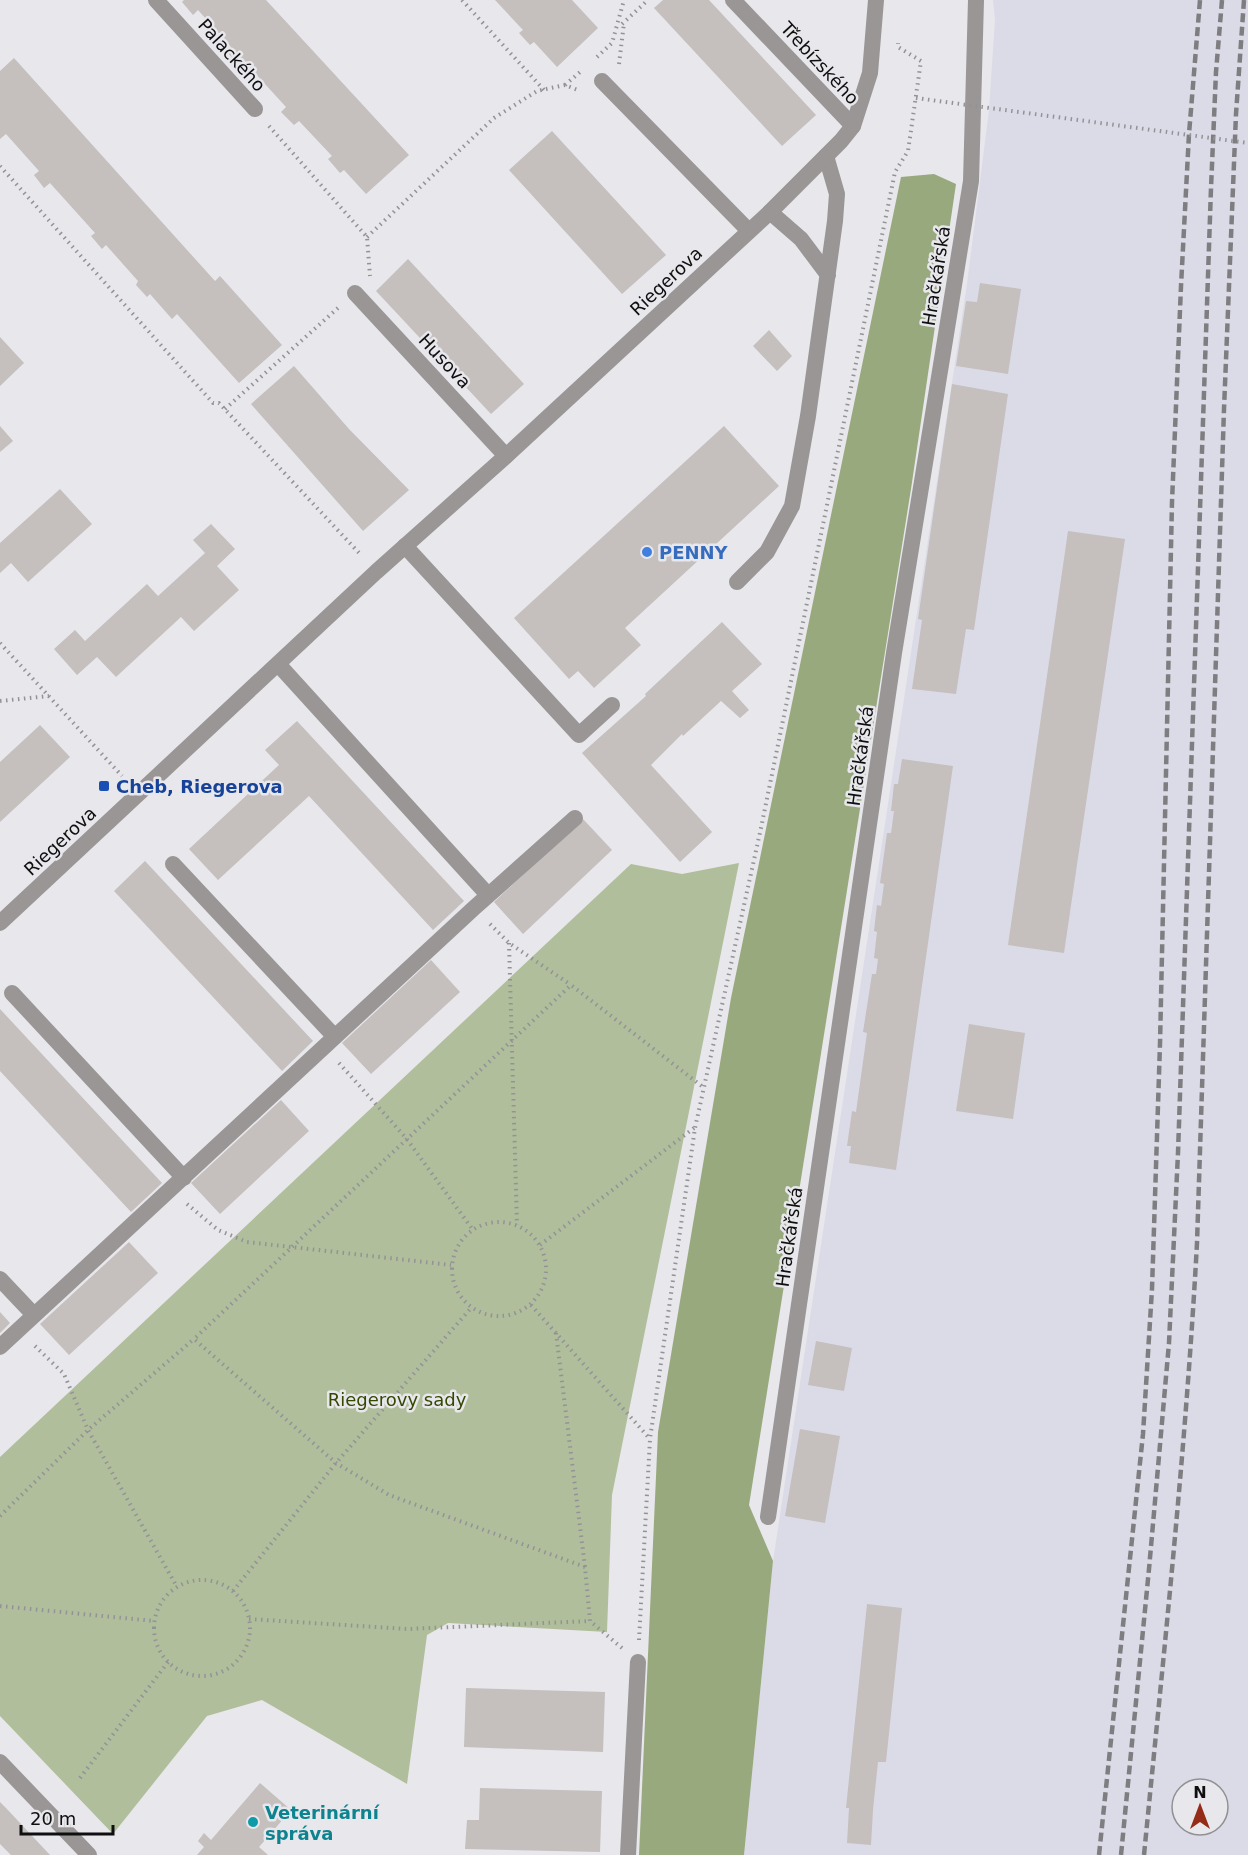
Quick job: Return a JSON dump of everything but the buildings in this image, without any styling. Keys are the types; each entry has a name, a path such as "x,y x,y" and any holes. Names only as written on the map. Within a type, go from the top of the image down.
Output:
{"street":[{"name":"Palackého","path":"156,0 255,110"},
{"name":"Třebízského","path":"733,0 853,126"},
{"name":"Riegerova","path":"0,923 376,572 506,456 770,212 842,141 853,126 870,73 876,0"},
{"name":"Hračkářská","path":"768,1517 894,653 971,181 976,0"},
{"path":"602,81 749,231"},
{"path":"736,582 767,552 792,506 808,417 835,221 837,194 826,156"},
{"path":"770,212 801,239 828,275"},
{"name":"Husova","path":"355,293 506,456"},
{"path":"405,546 579,735 612,705"},
{"path":"278,664 488,895"},
{"path":"0,1347 488,895 575,818"},
{"path":"173,864 330,1042"},
{"path":"12,993 184,1178"},
{"path":"0,1279 34,1315"},
{"path":"628,1855 638,1662"},
{"path":"0,1762 89,1855"}],"path":[{"path":"462,0 544,90"},
{"path":"589,64 612,43 624,0"},
{"path":"616,30 648,0"},
{"path":"565,85 588,94 619,65 624,23"},
{"path":"638,1662 650,1439 695,1128 761,828 895,172 908,151 921,61 898,47 898,35"},
{"path":"368,237 494,118 537,91 565,85 581,71"},
{"path":"916,98 1248,143"},
{"path":"225,409 370,279 368,237 255,110"},
{"path":"0,166 213,403 219,403 225,409 376,572"},
{"path":"0,643 139,795"},
{"path":"0,701 49,696"},
{"path":"474,908 509,943 571,985 703,1087"},
{"path":"509,943 517,1226"},
{"path":"0,1516 88,1430 194,1339 571,985"},
{"path":"330,1042 406,1138 473,1230"},
{"path":"540,1245 695,1128"},
{"path":"171,1190 218,1230 247,1242 451,1265"},
{"path":"503,1222 517,1226 530,1234 540,1245 546,1260 546,1276 541,1292 531,1305 518,1313 502,1317 486,1315 471,1308 456,1289 451,1265 455,1251 462,1239 487,1223 503,1222"},
{"path":"531,1305 650,1439"},
{"path":"233,1591 336,1464 471,1308"},
{"path":"19,1329 64,1374 88,1430 177,1587"},
{"path":"556,1333 590,1621"},
{"path":"194,1339 336,1464 389,1496 585,1567"},
{"path":"206,1580 220,1583 233,1591 244,1604 249,1619 250,1635 245,1649 236,1661 224,1670 210,1675 195,1675 181,1671 168,1662 159,1650 154,1636 154,1621 158,1608 166,1596 177,1587 190,1581 206,1580"},
{"path":"0,1606 154,1621"},
{"path":"249,1619 408,1629 590,1621 638,1662"},
{"path":"80,1778 168,1662"}],"shaded area":[{"path":"993,0 1248,0 1248,1855 744,1855 773,1561 967,284 989,110 995,20"}],"green space":[{"path":"934,174 956,184 911,489 749,1505 773,1561 744,1855 639,1855 658,1432 731,998 901,177"},
{"name":"Riegerovy sady","path":"739,863 612,1495 607,1632 448,1623 427,1635 407,1784 262,1700 207,1716 113,1834 0,1716 0,1457 631,864 682,874"}],"railway":[{"path":"1099,1855 1143,1434 1152,1289 1172,502 1189,134 1200,0"},
{"path":"1121,1855 1169,1343 1178,1153 1211,188 1222,0"},
{"path":"1144,1855 1181,1472 1197,1243 1224,409 1236,114 1244,0"}],"place":[{"name":"PENNY","path":"647,552"},
{"name":"Cheb, Riegerova","path":"104,786"},
{"name":"Veterinární správa","path":"253,1822"}]}
